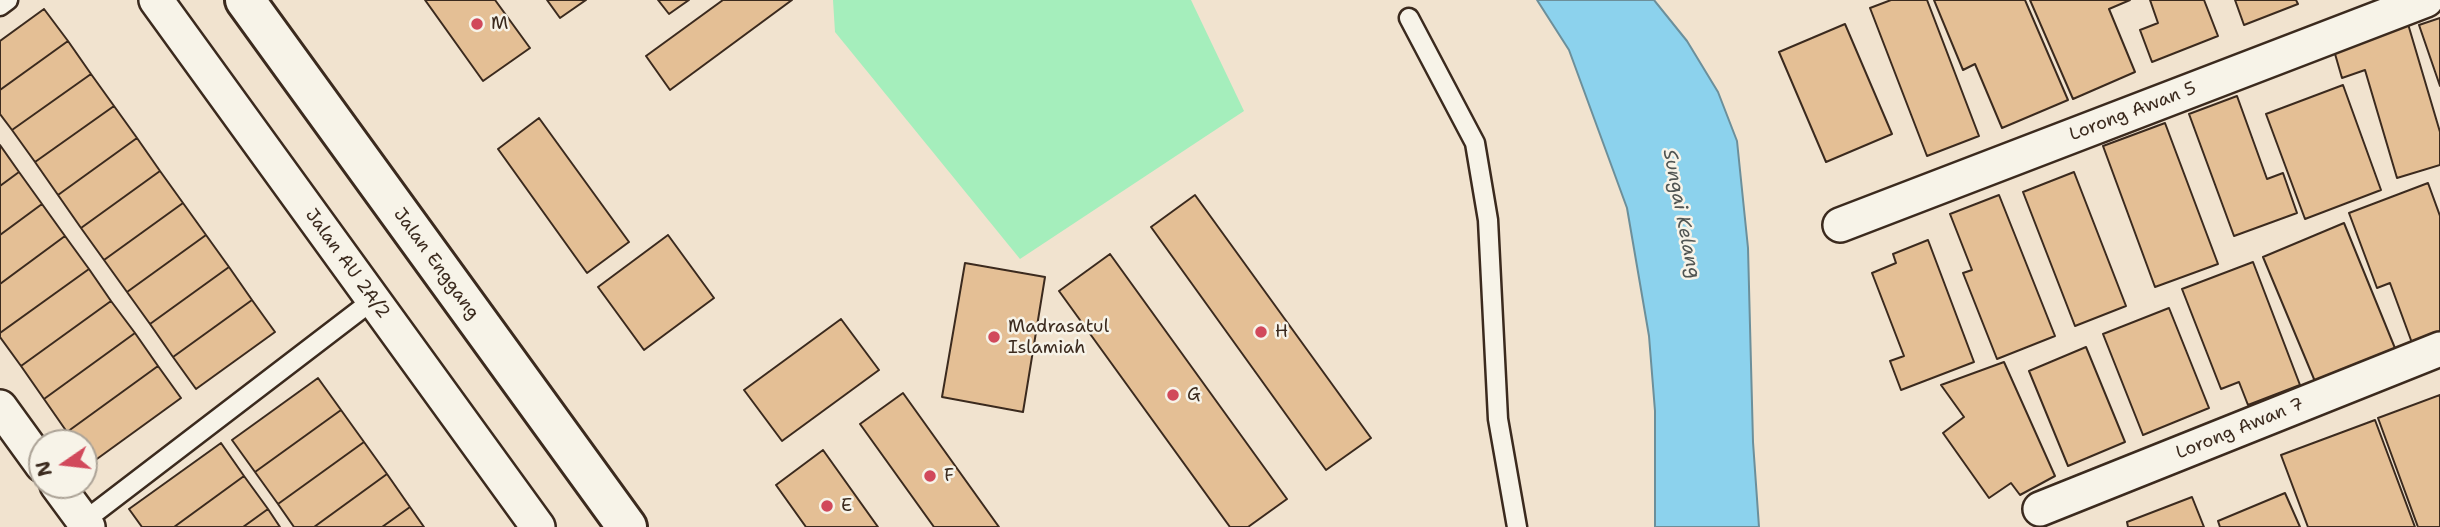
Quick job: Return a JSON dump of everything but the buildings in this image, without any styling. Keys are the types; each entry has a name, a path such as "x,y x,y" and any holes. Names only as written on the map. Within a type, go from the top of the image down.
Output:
{"main road":[{"name":"Jalan Enggang","path":"245,0 627,527"}],"street":[{"name":"Jalan AU 2A/2","path":"156,0 538,527"},
{"name":"Lorong Awan 5","path":"1840,225 2426,0"},
{"name":"Lorong Awan 7","path":"2040,509 2440,349"},
{"path":"0,407 28,446"},
{"path":"66,499 82,525"}],"lane":[{"path":"0,6 8,0"},
{"path":"1409,18 1475,143 1488,220 1499,419 1517,527"},
{"path":"82,525 373,300"}],"green space":[{"path":"833,0 1191,0 1244,111 1020,259 835,32"}],"water":[{"name":"Sungai Kelang","path":"1537,0 1654,0 1687,41 1718,92 1737,141 1748,248 1753,442 1759,527 1655,527 1655,411 1649,336 1627,208 1569,50"}],"place":[{"name":"M","path":"477,24"},
{"name":"H","path":"1261,332"},
{"name":"Madrasatul Islamiah","path":"994,337"},
{"name":"G","path":"1173,395"},
{"name":"F","path":"930,476"},
{"name":"E","path":"827,506"}]}
